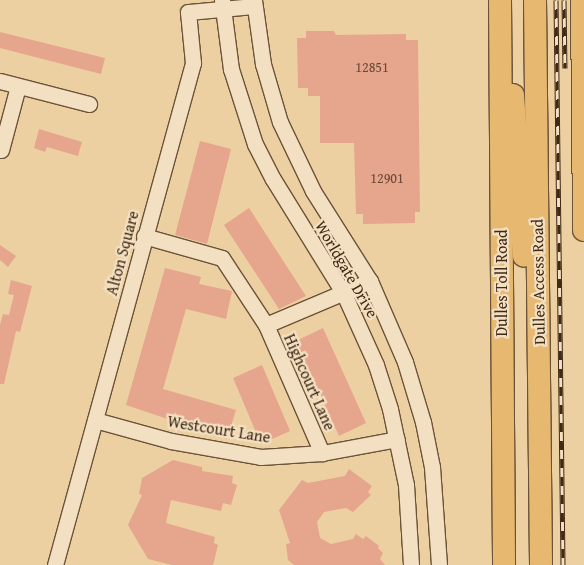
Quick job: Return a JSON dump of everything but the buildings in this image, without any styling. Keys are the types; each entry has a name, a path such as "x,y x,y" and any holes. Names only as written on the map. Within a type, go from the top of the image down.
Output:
{"highway":[{"path":"502,0 515,112 530,365 540,436"},
{"name":"Dulles Toll Road","path":"502,0 504,565"},
{"name":"Dulles Access Road","path":"535,0 541,565"},
{"path":"582,0 584,230"}],"street":[{"name":"Alton Square","path":"55,565 193,62 188,12 222,5 254,3"},
{"name":"Worldgate Drive","path":"254,3 265,74 288,140 313,191 370,281 397,341 423,422 437,510 439,565"},
{"name":"Worldgate Drive","path":"222,5 236,88 256,144 272,179 344,294 376,365 397,439 406,485 411,565"},
{"path":"0,81 89,104"},
{"path":"1,150 18,86"},
{"name":"Highcourt Lane","path":"144,236 222,258 266,325 322,453"},
{"name":"Highcourt Lane","path":"266,325 344,294 370,281"},
{"name":"Westcourt Lane","path":"95,420 171,441 261,458 322,453 397,439"}],"railway":[{"path":"556,0 563,565"},
{"path":"564,0 565,68"}]}
